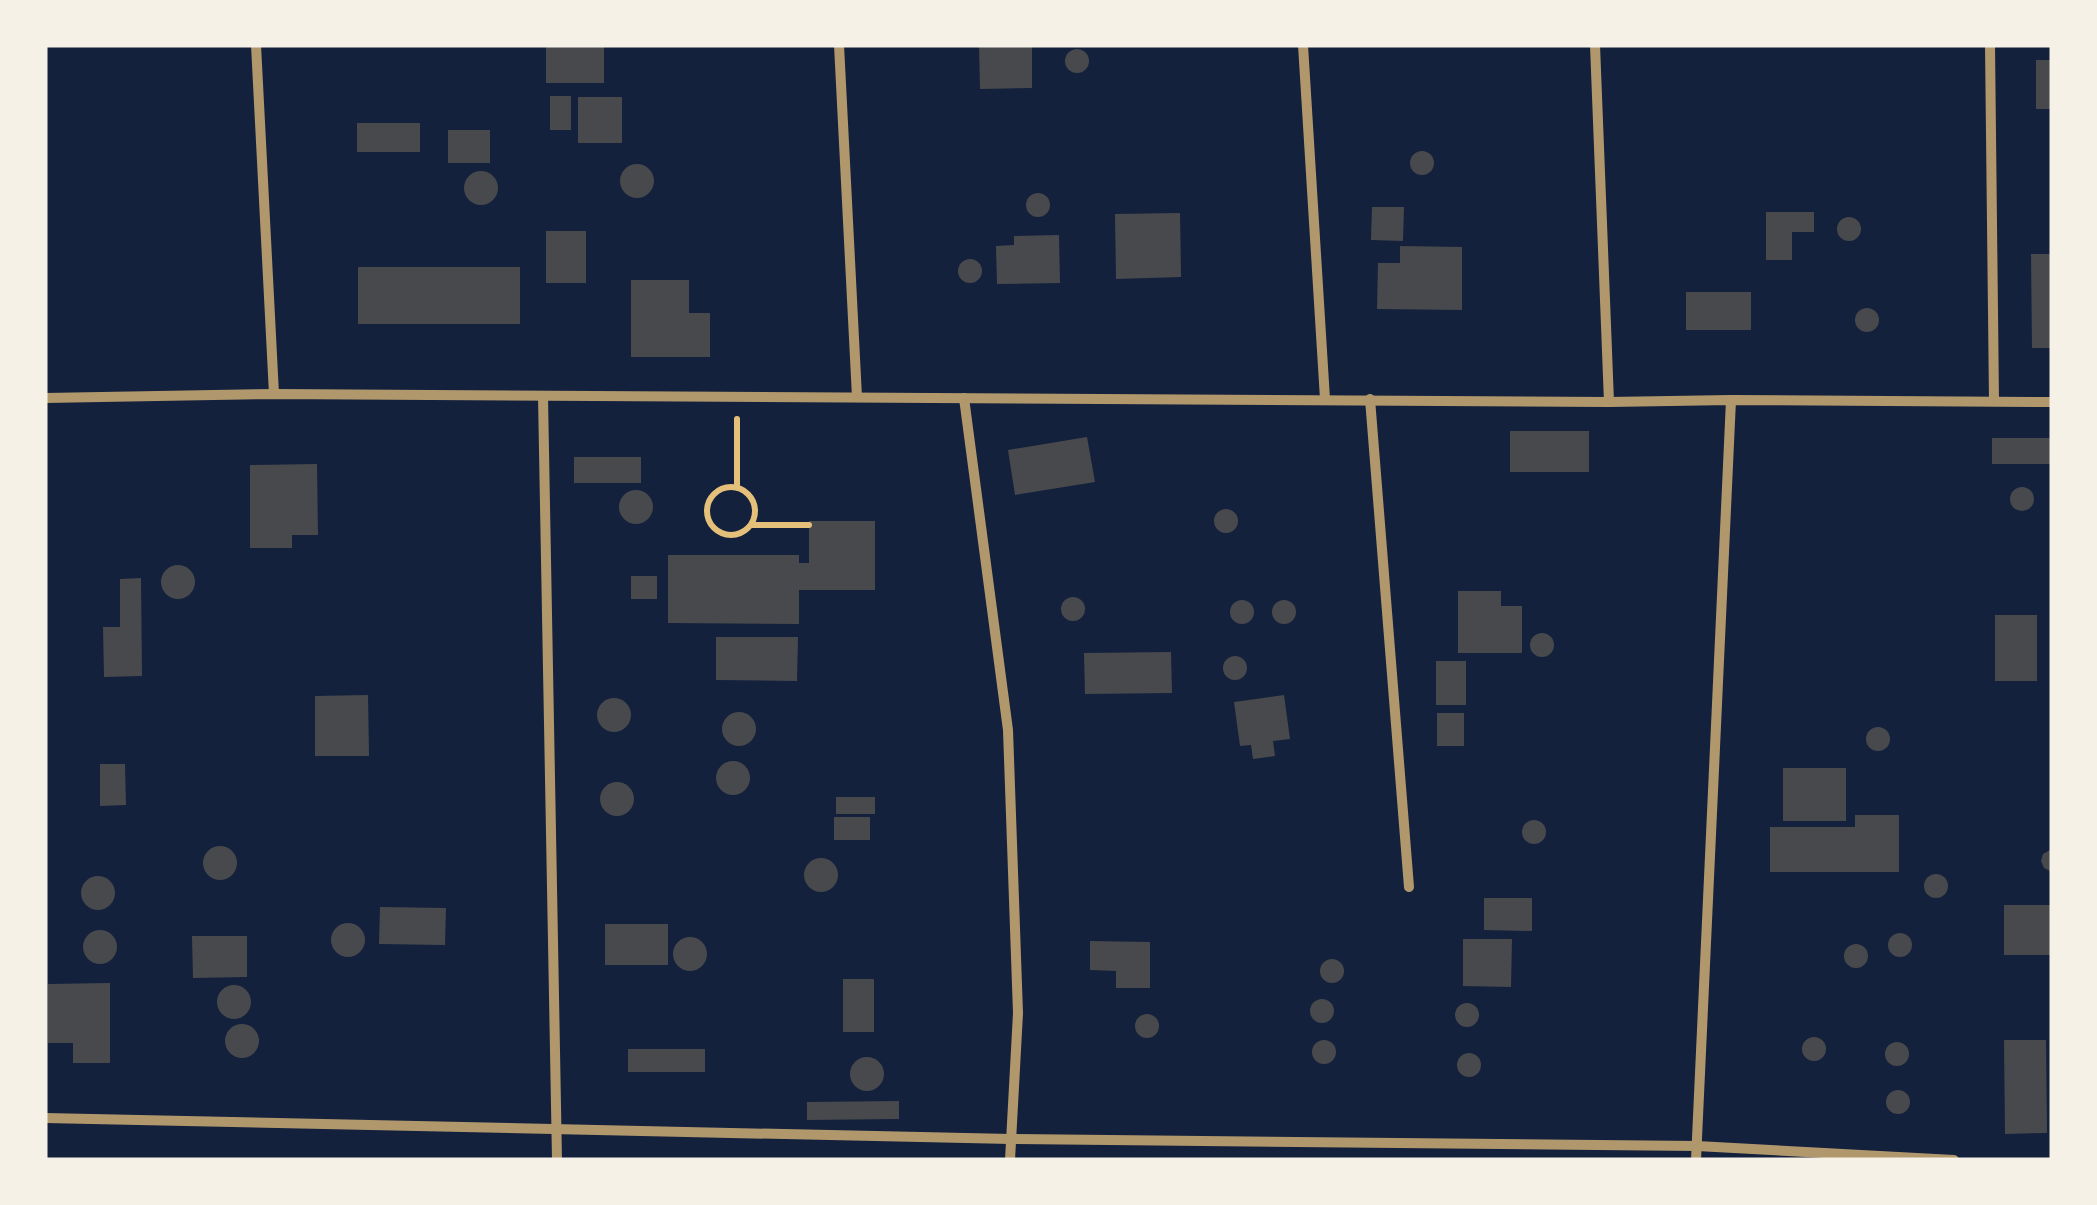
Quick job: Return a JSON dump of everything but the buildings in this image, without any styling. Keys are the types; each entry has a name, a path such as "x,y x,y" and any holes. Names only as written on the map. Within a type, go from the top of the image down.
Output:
{"street":[{"path":"256,45 274,394"},
{"path":"839,45 856,396"},
{"path":"1303,45 1325,399"},
{"path":"1595,45 1610,402"},
{"path":"1990,45 1994,401"},
{"path":"45,398 274,394 2052,402"},
{"path":"542,396 557,1160"},
{"path":"964,398 1008,730 1018,1014 1010,1160"},
{"path":"1370,399 1410,887"},
{"path":"1696,1160 1731,400"},
{"path":"45,1118 1011,1139 1698,1146 1954,1160"}],"path":[{"path":"736,398 738,486"},
{"path":"738,486 754,500 756,513 752,525 742,534 730,536 717,532 709,522 707,510 710,497 720,489 738,486"},
{"path":"752,525 809,525"}]}
